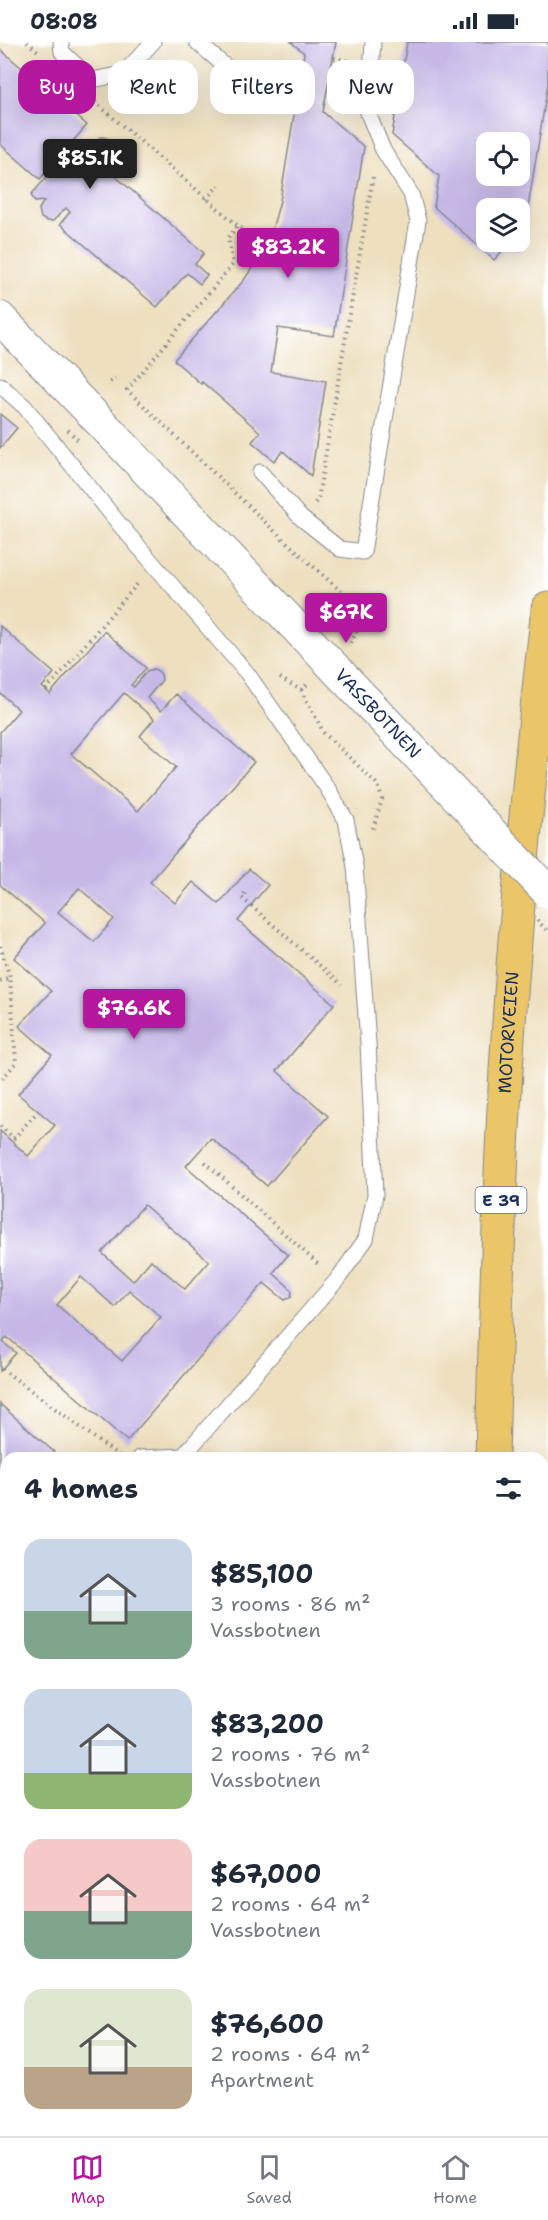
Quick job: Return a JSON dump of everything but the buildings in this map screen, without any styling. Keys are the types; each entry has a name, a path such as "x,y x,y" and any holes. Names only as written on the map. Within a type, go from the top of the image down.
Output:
{"highway":[{"name":"MOTORVEIEN","path":"492,1452 504,1108 530,769 548,609"}],"street":[{"name":"VASSBOTNEN","path":"0,318 548,892"}],"lane":[{"path":"62,42 62,52 92,80 123,74 153,42"},
{"path":"197,42 218,60"},
{"path":"260,472 301,518 340,549 363,552 418,220 411,194 383,150 368,113 373,42"},
{"path":"0,385 25,407 120,525 247,673 328,789 346,820 355,866 375,1195 366,1239 337,1280 186,1452"}],"path":[{"path":"27,42 41,54"},
{"path":"96,103 265,249"},
{"path":"282,538 318,499 374,166 383,150"},
{"path":"206,199 219,185"},
{"path":"237,226 228,238 233,264 127,390 346,596 361,621 350,648"},
{"path":"110,382 115,378"},
{"path":"46,690 145,576"},
{"path":"301,690 324,733 378,785 382,800 367,849 355,866"},
{"path":"245,893 242,898 365,1005"},
{"path":"0,946 10,977 16,1063 0,1081"},
{"path":"0,981 10,977"},
{"path":"0,1126 14,1138 38,1111"},
{"path":"205,1162 337,1280"},
{"path":"2,1370 114,1452"}]}
